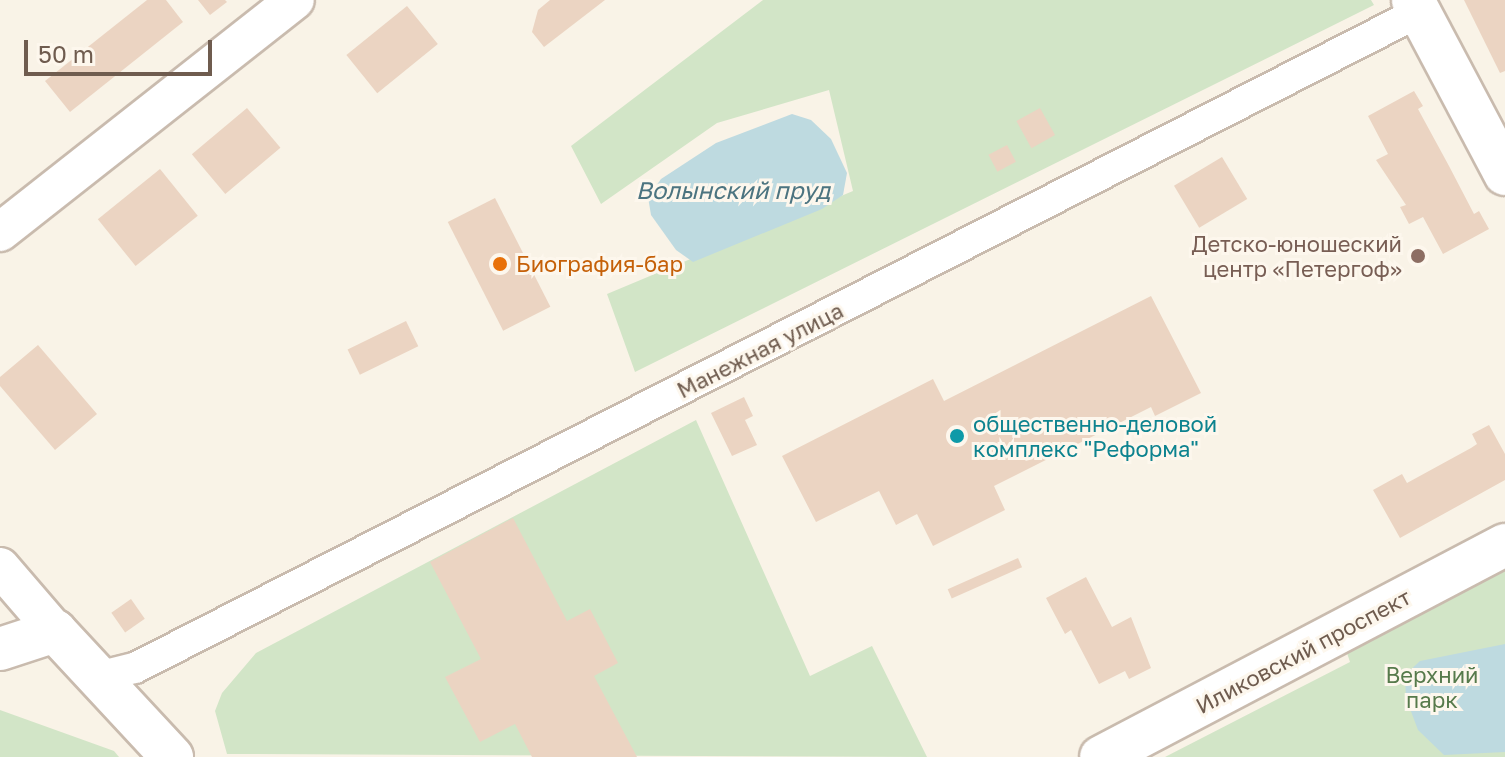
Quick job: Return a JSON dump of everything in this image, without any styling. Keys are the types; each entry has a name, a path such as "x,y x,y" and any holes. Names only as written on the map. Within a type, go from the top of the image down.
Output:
{"main road":[{"path":"1416,6 1495,148 1505,174"},
{"name":"Иликовский проспект","path":"1101,757 1505,545"},
{"path":"2,648 55,631 172,757"},
{"path":"2,648 98,677"}],"street":[{"path":"0,232 284,3"},
{"name":"Манежная улица","path":"98,677 135,668 1416,6"},
{"path":"0,567 55,631"}],"green space":[{"path":"763,0 1371,0 1374,5 635,372 607,294 853,191 829,90 717,123 601,204 571,146"},
{"path":"696,420 810,676 872,646 927,757 227,754 215,711 222,693 256,653"},
{"name":"Верхний парк","path":"1505,566 1505,757 1165,757 1350,662 1347,653"},
{"path":"0,710 114,751 119,757 0,757"}],"water":[{"name":"Волынский пруд","path":"792,114 811,120 831,139 847,173 843,195 822,209 693,262 676,250 651,215 648,197 661,179 716,143"},
{"path":"1505,644 1505,752 1444,755 1418,730 1406,698 1405,675 1420,661"}],"building":[{"path":"147,0 166,0 183,22 70,112 45,81"},
{"path":"198,0 225,0 227,2 210,15"},
{"path":"550,0 605,0 544,47 532,32 538,10"},
{"path":"1464,0 1505,0 1505,71 1500,73"},
{"path":"407,6 438,44 377,93 346,55"},
{"path":"1414,91 1423,106 1418,109 1474,214 1479,211 1489,229 1443,254 1423,217 1409,224 1400,207 1406,205 1376,160 1388,154 1368,116"},
{"path":"247,108 280,148 225,194 192,154"},
{"path":"1040,108 1055,135 1031,148 1016,121"},
{"path":"1007,145 1016,162 997,172 988,155"},
{"path":"1222,157 1247,199 1199,228 1174,186"},
{"path":"160,169 198,216 136,266 98,219"},
{"name":"Биография-бар","path":"495,198 550,307 503,331 448,222"},
{"name":"oбщеcтвенно-деловoй кoмплeкc \"Peфoрма\"","path":"1151,296 1201,393 1155,416 1151,407 994,486 1005,510 933,546 917,514 896,525 879,491 816,522 782,456 933,379 944,401"},
{"path":"406,321 418,346 360,375 348,349"},
{"path":"38,345 97,414 55,450 0,386 0,377"},
{"path":"744,397 753,416 745,420 757,445 732,456 711,413"},
{"path":"1489,425 1505,454 1505,480 1400,538 1373,490 1402,474 1407,483 1471,448 1477,444 1472,434"},
{"path":"513,518 567,621 590,609 618,663 594,676 637,757 532,757 515,724 480,742 445,677 481,659 430,562"},
{"path":"1018,558 1022,567 952,598 948,589"},
{"path":"1086,577 1112,627 1131,617 1151,668 1129,679 1125,671 1099,684 1071,630 1065,634 1046,598"},
{"path":"131,599 145,619 125,632 111,613"}],"place":[{"name":"Детско-юношеский центр «Петергоф»","path":"1418,256"},
{"name":"Биография-бар","path":"500,264"},
{"name":"oбщеcтвенно-деловoй кoмплeкc \"Peфoрма\"","path":"957,436"}]}
